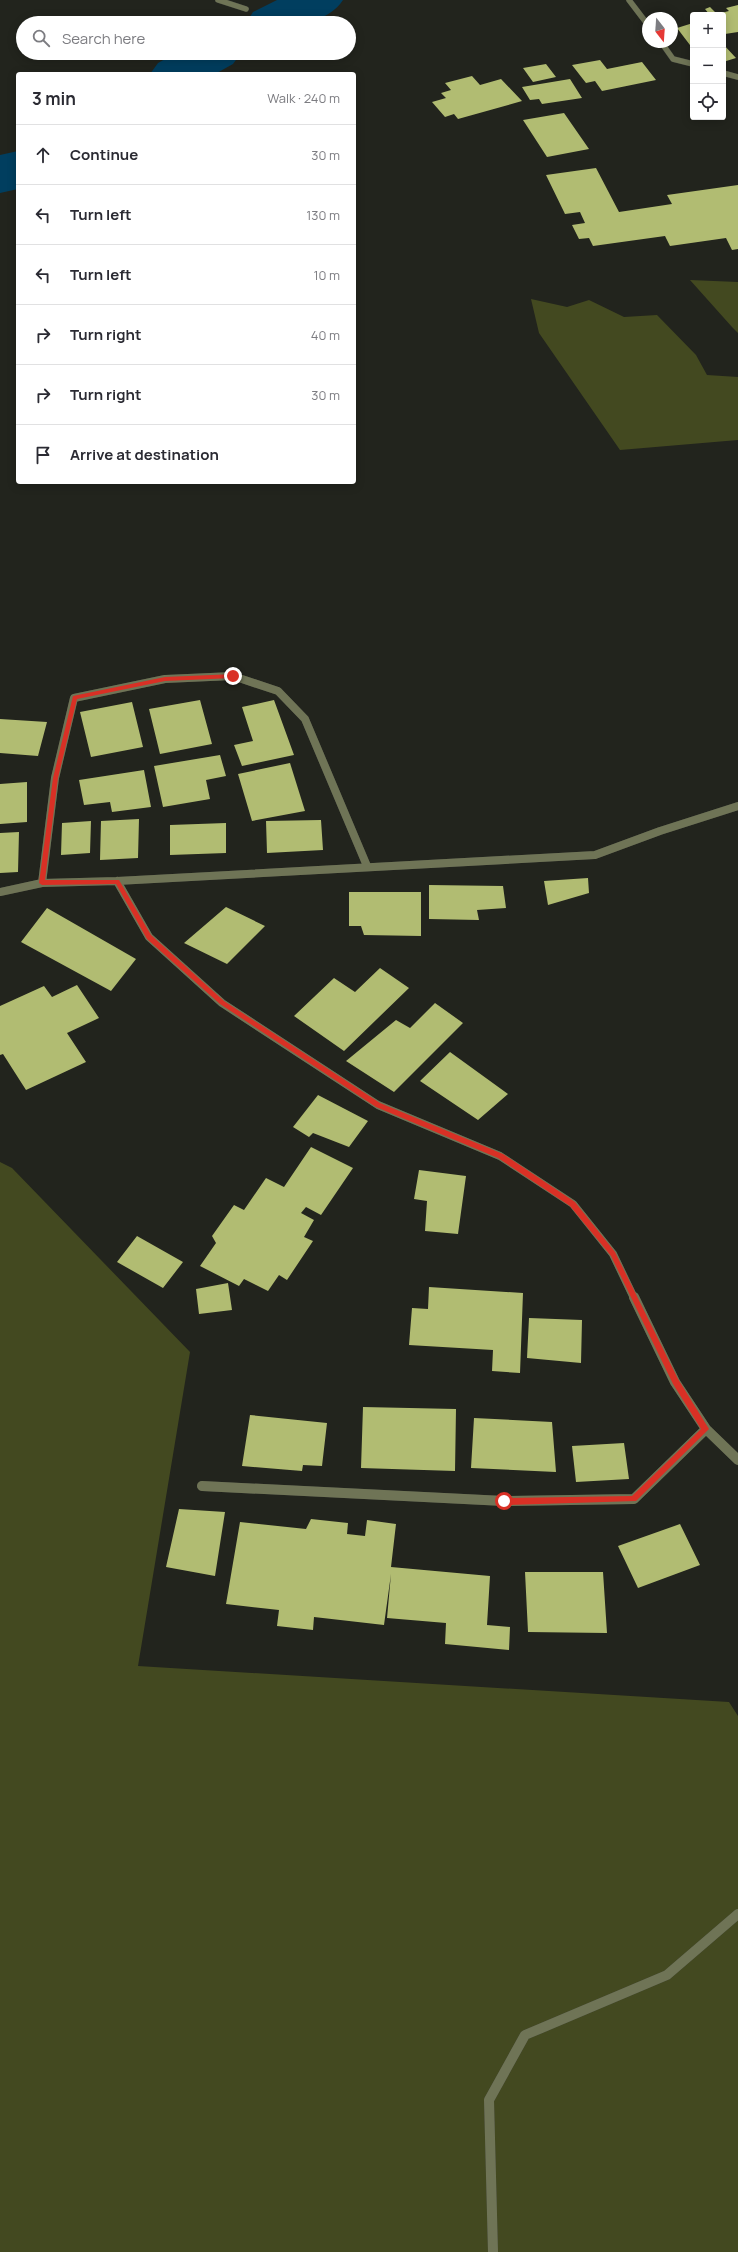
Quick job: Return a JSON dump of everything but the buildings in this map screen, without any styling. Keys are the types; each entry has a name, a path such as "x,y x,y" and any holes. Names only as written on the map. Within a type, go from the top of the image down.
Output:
{"street":[{"path":"218,0 246,9"},
{"path":"629,0 642,17"},
{"path":"665,48 673,59 690,63"},
{"path":"726,74 738,77"},
{"path":"42,883 55,778 74,698 165,679 233,676 278,691 305,719 367,866"},
{"path":"0,892 42,883 117,882 367,866 596,855 660,831 738,806"},
{"path":"117,882 149,937 222,1003 378,1105 500,1156 573,1204 613,1254 675,1382 706,1429 738,1460"},
{"path":"202,1486 504,1501 634,1499 706,1429"},
{"path":"493,2252 489,2100 525,2035 667,1975 738,1914"}],"green space":[{"path":"690,280 738,282 738,333 732,327"},
{"path":"531,299 567,307 589,300 624,317 657,315 696,355 707,375 738,377 738,440 620,450 539,333"},
{"path":"0,1162 12,1168 190,1352 138,1666 729,1702 738,1716 738,2252 0,2252"}],"waterway":[{"path":"284,16 318,0"},
{"path":"278,12 285,15"},
{"path":"180,72 202,60"},
{"path":"0,177 16,168"}],"route":[{"path":"233,676 165,679 74,698 55,778 42,883 117,882 149,937 222,1003 378,1105 500,1156 573,1204 613,1254 675,1382 706,1429 634,1499 504,1501"}]}
